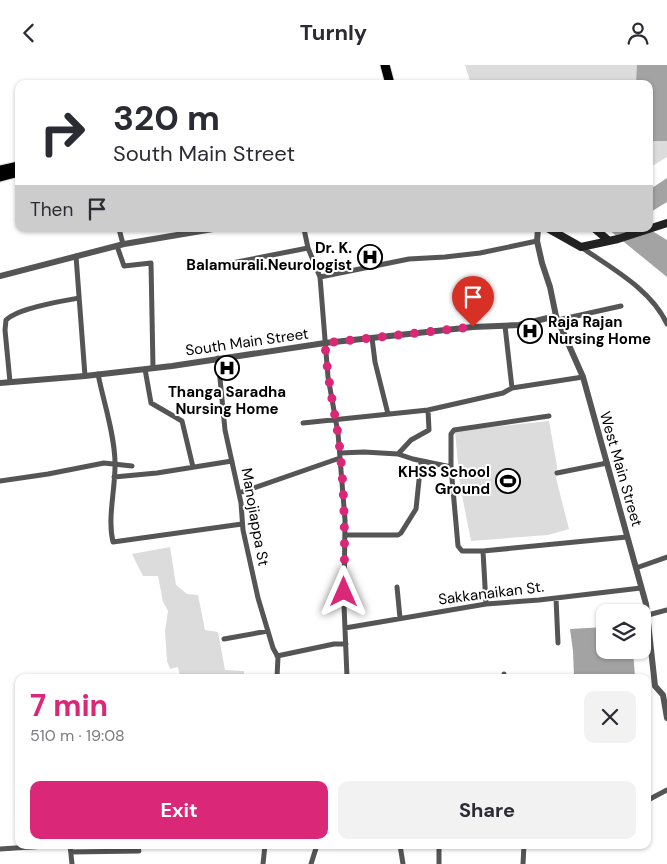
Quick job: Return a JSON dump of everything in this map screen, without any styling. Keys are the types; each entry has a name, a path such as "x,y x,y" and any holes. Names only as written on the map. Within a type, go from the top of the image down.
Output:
{"main road":[{"path":"0,170 15,167"},
{"path":"0,177 15,173"},
{"path":"653,227 666,222"},
{"path":"554,232 581,247 618,239 638,232"},
{"path":"599,232 608,240"}],"street":[{"path":"119,232 124,266 151,263 153,368"},
{"path":"0,277 120,245 196,232"},
{"path":"305,232 308,249 320,277 325,343 334,419 338,433 345,535 347,674"},
{"name":"West Main Street","path":"538,232 542,263 557,318 582,377 645,604"},
{"path":"320,277 409,259 480,253 538,241"},
{"path":"581,247 633,283 662,313 667,324"},
{"path":"210,267 308,249"},
{"path":"76,256 85,376"},
{"path":"10,382 5,329 6,320 40,306 79,299"},
{"path":"557,318 621,306"},
{"name":"South Main Street","path":"0,383 98,375 325,343 473,327 520,325 557,318"},
{"path":"505,326 512,388"},
{"path":"372,339 388,414"},
{"name":"Manojiappa St","path":"218,358 225,430 239,493 242,524 258,598 272,648 277,656 277,674"},
{"path":"145,369 151,403 182,421 193,467"},
{"path":"98,375 114,439 112,541 114,543 242,524"},
{"path":"303,423 428,410 503,393 512,388 582,377"},
{"path":"398,453 411,440 429,430 428,410"},
{"path":"549,416 454,430 451,434 451,467 459,549 464,552 483,551 627,537"},
{"path":"239,493 340,456 398,453 421,461 451,467"},
{"path":"114,477 232,461"},
{"path":"345,535 398,535 401,533 416,509 421,461"},
{"path":"0,481 104,463 132,466"},
{"path":"556,473 607,463"},
{"path":"483,551 486,604"},
{"path":"636,568 667,557"},
{"path":"397,587 400,618"},
{"name":"Sakkanaikan St.","path":"345,628 486,604 641,588"},
{"path":"556,598 558,643"},
{"path":"651,614 667,610"},
{"path":"224,639 268,631"},
{"path":"277,656 346,641"},
{"name":"West Main Street","path":"651,646 655,687"},
{"path":"651,688 655,687 665,695 667,718"},
{"path":"651,798 667,790"},
{"path":"0,849 15,848"},
{"path":"71,849 72,864"},
{"path":"263,864 265,849"},
{"path":"311,864 315,849"},
{"path":"401,849 403,864"},
{"path":"439,849 439,864"},
{"path":"523,864 524,849"},
{"path":"71,852 139,851"}],"shaded area":[{"path":"465,65 667,65 667,157 653,166 653,80 470,80"},
{"path":"637,65 667,65 667,141 653,141 653,80 636,80"},
{"path":"667,178 667,202 653,211 653,187"},
{"path":"653,231 667,240 667,277 612,232"},
{"name":"KHSS School Ground","path":"549,421 557,466 556,478 569,529 548,535 471,541 460,485 455,431"},
{"path":"170,547 176,585 187,594 198,595 205,630 218,632 225,670 244,671 244,674 179,674 178,667 170,669 167,661 165,631 168,611 163,602 158,576 143,576 132,554"},
{"path":"596,628 596,659 634,659 635,674 574,674 570,629"}],"place":[{"name":"Dr. K. Balamurali.Neurologist","path":"370,257"},
{"name":"Raja Rajan Nursing Home","path":"530,331"},
{"name":"Thanga Saradha Nursing Home","path":"227,368"},
{"name":"KHSS School Ground","path":"508,481"}],"route":[{"path":"344,592 345,520 338,433 330,394 325,343 473,327"}]}
